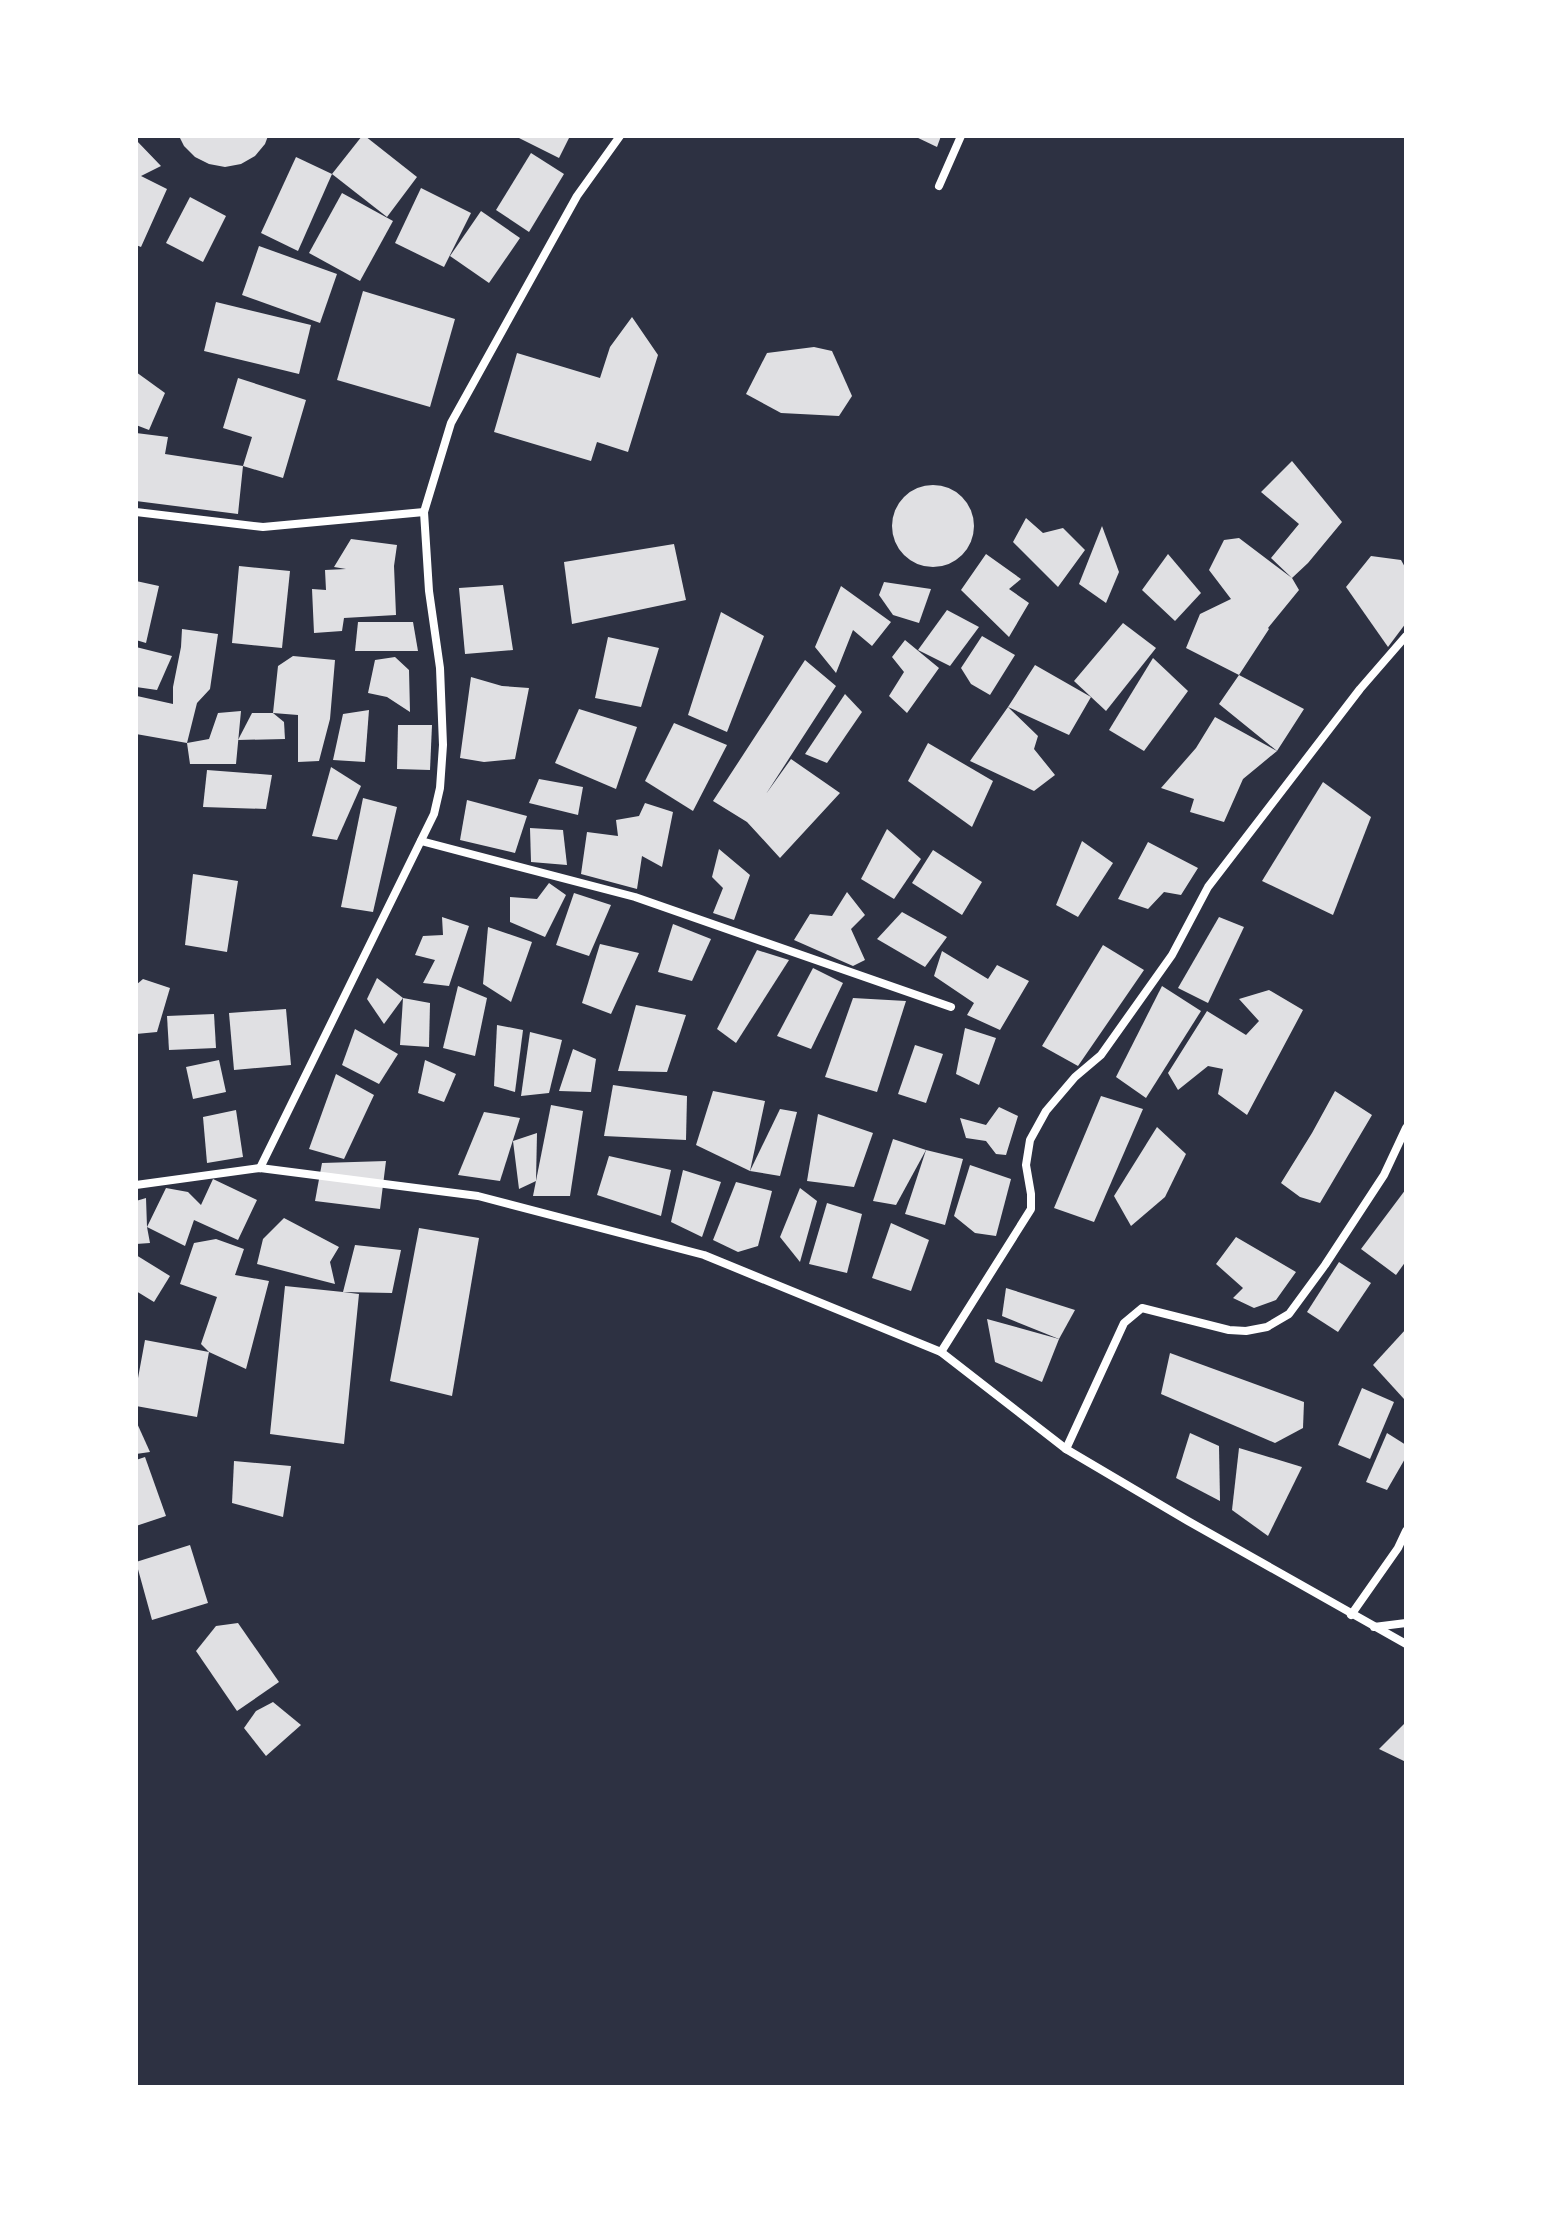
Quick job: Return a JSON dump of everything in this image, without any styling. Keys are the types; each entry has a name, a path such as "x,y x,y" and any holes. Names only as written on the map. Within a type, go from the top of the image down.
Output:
{"street":[{"path":"260,1168 434,814 440,788 443,745 440,668 429,591 424,512 451,423 577,196 620,136"},
{"path":"939,186 961,136"},
{"path":"136,512 263,527 424,512"},
{"path":"941,1352 1031,1209 1026,1165 1030,1140 1046,1111 1075,1077 1101,1055 1172,955 1208,887 1360,689 1406,636"},
{"path":"421,841 635,897 951,1007"},
{"path":"1066,1449 1124,1323 1142,1308 1229,1330 1246,1331 1267,1327 1289,1314 1384,1175 1406,1128"},
{"path":"136,1185 260,1168 478,1196 704,1255 941,1352 1066,1449 1406,1644"},
{"path":"1351,1615 1398,1548 1406,1531"},
{"path":"1373,1627 1406,1623"}],"building":[{"path":"179,136 268,136 255,156 241,164 225,167 195,157"},
{"path":"362,136 417,177 387,217 332,174"},
{"path":"515,136 570,136 559,158"},
{"path":"914,136 941,136 937,147"},
{"path":"136,140 161,166 141,176 167,189 141,247 136,245"},
{"path":"531,153 564,174 529,232 496,210"},
{"path":"296,157 332,174 298,251 261,233"},
{"path":"421,188 471,213 444,267 395,243"},
{"path":"342,193 393,221 360,281 309,253"},
{"path":"190,197 226,216 203,262 166,243"},
{"path":"481,211 520,238 489,283 450,256"},
{"path":"259,246 337,274 320,323 242,295"},
{"path":"363,291 455,319 430,407 337,380"},
{"path":"216,302 311,325 299,374 204,351"},
{"path":"632,317 658,355 628,452 597,442 591,461 494,432 517,353 600,378 610,347"},
{"path":"814,347 832,351 852,396 839,416 781,413 746,394 767,353"},
{"path":"136,372 165,393 149,430 136,425"},
{"path":"238,378 306,400 283,478 243,466 252,437 223,428"},
{"path":"136,433 168,437 165,454 243,466 238,514 136,501"},
{"path":"1292,461 1342,522 1292,578 1271,558 1299,524 1261,492"},
{"path":"933,485 949,488 962,497 971,510 974,526 971,542 962,555 949,564 933,567 917,564 904,555 895,542 892,526 895,510 904,497 917,488"},
{"path":"1026,518 1043,533 1063,528 1085,550 1058,587 1013,542"},
{"path":"1102,526 1119,572 1106,603 1079,584"},
{"path":"1239,538 1292,578 1299,590 1268,628 1239,675 1186,648 1200,614 1231,599 1209,570 1224,540"},
{"path":"351,539 397,545 394,566 396,615 344,618 342,631 314,633 312,589 326,590 325,570 346,569 334,567"},
{"path":"674,544 686,600 572,624 564,562"},
{"path":"986,554 1021,579 1009,589 1029,603 1009,637 961,590"},
{"path":"1168,554 1201,593 1175,621 1142,590"},
{"path":"1371,556 1401,560 1406,569 1406,623 1388,647 1346,587"},
{"path":"239,566 290,571 282,648 232,643"},
{"path":"136,581 159,586 146,643 136,640"},
{"path":"884,582 931,589 919,623 893,615 879,595"},
{"path":"503,585 513,650 465,654 459,588"},
{"path":"841,586 891,622 872,646 853,630 836,673 815,647"},
{"path":"947,610 979,627 950,666 918,650"},
{"path":"721,612 764,636 727,732 688,715"},
{"path":"358,622 413,622 418,651 355,651"},
{"path":"1123,623 1156,648 1106,711 1074,681"},
{"path":"182,629 218,634 210,689 197,703 187,743 136,734 137,696 173,704"},
{"path":"982,636 1015,655 990,695 971,684 961,668"},
{"path":"608,637 659,648 641,707 595,698"},
{"path":"905,640 939,668 907,713 889,696 904,672 892,657"},
{"path":"136,647 172,656 157,690 136,687"},
{"path":"293,656 335,660 330,719 319,761 298,762 298,715 273,713 278,666"},
{"path":"395,657 409,670 410,712 387,697 368,693 375,660"},
{"path":"1153,658 1188,691 1144,751 1109,730"},
{"path":"805,660 836,686 766,794 791,759 840,793 780,858 747,822 713,801"},
{"path":"1035,665 1091,697 1069,735 1008,707"},
{"path":"1239,675 1304,709 1277,751 1219,704"},
{"path":"471,677 502,686 529,688 515,759 484,762 460,758"},
{"path":"845,694 862,712 827,763 805,754"},
{"path":"1008,707 1038,736 1034,749 1055,775 1034,791 970,761"},
{"path":"579,709 637,727 616,789 555,763"},
{"path":"369,710 365,762 333,760 343,714"},
{"path":"241,711 236,764 190,764 187,743 209,739 218,713"},
{"path":"252,713 273,713 284,722 285,739 238,740"},
{"path":"1215,717 1277,751 1243,779 1224,822 1190,812 1194,799 1161,788 1196,748"},
{"path":"674,723 727,745 693,811 645,781"},
{"path":"398,725 432,725 430,770 397,769"},
{"path":"928,743 993,781 972,827 908,781"},
{"path":"331,767 361,786 337,840 312,836"},
{"path":"207,770 272,775 266,809 203,807"},
{"path":"539,779 583,787 578,815 529,803"},
{"path":"1323,782 1371,817 1333,915 1262,881"},
{"path":"363,798 397,807 373,912 341,907"},
{"path":"467,800 527,816 515,853 460,840"},
{"path":"645,803 673,812 662,867 642,856 637,889 581,874 587,832 618,836 616,820 639,816"},
{"path":"530,828 563,830 567,865 531,862"},
{"path":"887,829 921,859 894,899 861,879"},
{"path":"1082,841 1113,863 1078,917 1056,905"},
{"path":"1148,842 1198,868 1181,895 1164,892 1148,909 1118,899"},
{"path":"719,849 750,875 734,920 713,913 723,888 712,877"},
{"path":"933,850 982,882 962,915 912,883"},
{"path":"193,874 238,881 227,952 185,945"},
{"path":"549,883 566,895 545,937 510,922 510,897 537,899"},
{"path":"847,892 865,915 851,929 865,960 853,966 794,940 810,914 832,916"},
{"path":"574,893 611,905 589,956 556,945"},
{"path":"902,912 947,937 925,967 877,939"},
{"path":"442,917 469,926 449,986 423,983 435,960 415,955 423,936 443,935"},
{"path":"1219,917 1244,927 1208,1003 1178,988"},
{"path":"673,924 711,939 692,981 658,972"},
{"path":"488,927 532,942 511,1002 483,984"},
{"path":"600,944 639,953 611,1014 582,1003"},
{"path":"1103,945 1144,970 1078,1066 1042,1046"},
{"path":"757,950 789,960 736,1043 717,1029"},
{"path":"942,951 988,979 997,965 1029,981 1000,1030 967,1015 974,1003 934,976"},
{"path":"813,968 843,983 811,1049 777,1036"},
{"path":"377,978 403,998 384,1024 367,999"},
{"path":"143,979 170,988 157,1032 136,1034 136,985"},
{"path":"458,986 487,998 475,1056 443,1048"},
{"path":"1162,986 1201,1011 1146,1098 1116,1077"},
{"path":"1269,990 1303,1010 1247,1115 1218,1094 1223,1069 1208,1066 1178,1090 1168,1073 1207,1011 1246,1035 1259,1021 1239,999"},
{"path":"403,998 430,1003 429,1047 400,1045"},
{"path":"853,998 906,1001 877,1092 825,1077"},
{"path":"636,1005 686,1015 667,1072 618,1071"},
{"path":"286,1009 291,1065 234,1070 229,1013"},
{"path":"214,1014 216,1048 169,1050 167,1016"},
{"path":"497,1025 523,1030 515,1092 494,1086"},
{"path":"965,1028 996,1038 979,1085 956,1074"},
{"path":"355,1029 398,1054 379,1084 342,1065"},
{"path":"530,1032 562,1040 549,1093 521,1096"},
{"path":"915,1045 943,1054 926,1103 898,1094"},
{"path":"573,1049 596,1059 591,1092 559,1091"},
{"path":"219,1060 226,1092 193,1099 186,1067"},
{"path":"425,1060 456,1074 444,1102 418,1093"},
{"path":"336,1074 374,1095 344,1159 309,1149"},
{"path":"613,1085 687,1096 686,1140 604,1136"},
{"path":"713,1091 765,1101 750,1171 696,1145"},
{"path":"1335,1091 1372,1115 1320,1203 1300,1197 1281,1183"},
{"path":"1101,1096 1143,1109 1094,1222 1054,1208"},
{"path":"551,1105 583,1111 570,1196 533,1196"},
{"path":"999,1107 1018,1116 1006,1155 996,1154 986,1141 966,1138 960,1118 986,1125"},
{"path":"780,1109 797,1112 780,1176 750,1171"},
{"path":"236,1110 243,1157 207,1163 203,1117"},
{"path":"484,1112 520,1118 500,1181 458,1175"},
{"path":"818,1114 873,1133 854,1187 807,1181"},
{"path":"1157,1127 1186,1154 1165,1197 1131,1226 1114,1196"},
{"path":"537,1133 536,1181 519,1189 513,1141"},
{"path":"893,1139 926,1150 896,1205 873,1201"},
{"path":"926,1150 963,1159 945,1225 905,1214"},
{"path":"609,1156 671,1170 661,1216 597,1195"},
{"path":"386,1161 380,1209 315,1201 322,1163"},
{"path":"970,1165 1011,1179 996,1236 975,1233 954,1216"},
{"path":"683,1170 721,1182 702,1237 671,1222"},
{"path":"213,1179 257,1200 238,1240 194,1220 185,1246 147,1227 166,1188 188,1192 201,1205"},
{"path":"736,1182 772,1191 758,1246 738,1252 713,1240"},
{"path":"800,1188 817,1201 800,1262 780,1237"},
{"path":"1406,1189 1406,1261 1396,1275 1361,1249"},
{"path":"146,1198 150,1243 136,1244 136,1201"},
{"path":"827,1203 862,1214 847,1273 809,1264"},
{"path":"284,1218 339,1247 330,1262 335,1284 257,1264 263,1239"},
{"path":"891,1223 929,1240 911,1291 872,1278"},
{"path":"419,1228 479,1238 452,1396 390,1381"},
{"path":"1236,1237 1296,1272 1276,1300 1254,1308 1233,1298 1243,1288 1216,1264"},
{"path":"216,1239 244,1249 235,1275 269,1281 246,1369 209,1352 201,1344 217,1297 180,1284 194,1243"},
{"path":"355,1245 401,1250 392,1293 343,1292"},
{"path":"136,1255 170,1276 154,1302 136,1291"},
{"path":"1339,1262 1371,1283 1338,1332 1307,1312"},
{"path":"285,1286 359,1294 344,1444 270,1434"},
{"path":"1006,1288 1075,1310 1059,1339 1002,1316"},
{"path":"987,1319 1059,1339 1042,1382 995,1362"},
{"path":"1406,1329 1406,1397 1404,1399 1373,1365"},
{"path":"145,1340 209,1352 197,1417 136,1406"},
{"path":"1170,1353 1304,1402 1303,1428 1275,1443 1161,1394"},
{"path":"1362,1388 1394,1402 1370,1459 1338,1445"},
{"path":"136,1421 150,1452 136,1454"},
{"path":"1190,1433 1219,1446 1220,1501 1176,1478"},
{"path":"1387,1433 1406,1445 1406,1457 1387,1490 1366,1482"},
{"path":"1239,1448 1302,1467 1268,1536 1232,1510"},
{"path":"145,1457 166,1516 136,1526 136,1460"},
{"path":"234,1461 291,1466 283,1517 232,1503"},
{"path":"190,1545 208,1603 152,1620 136,1562"},
{"path":"238,1623 279,1682 237,1711 196,1651 216,1626"},
{"path":"273,1702 301,1725 266,1756 244,1728 256,1711"},
{"path":"1406,1722 1406,1762 1379,1749"}]}
